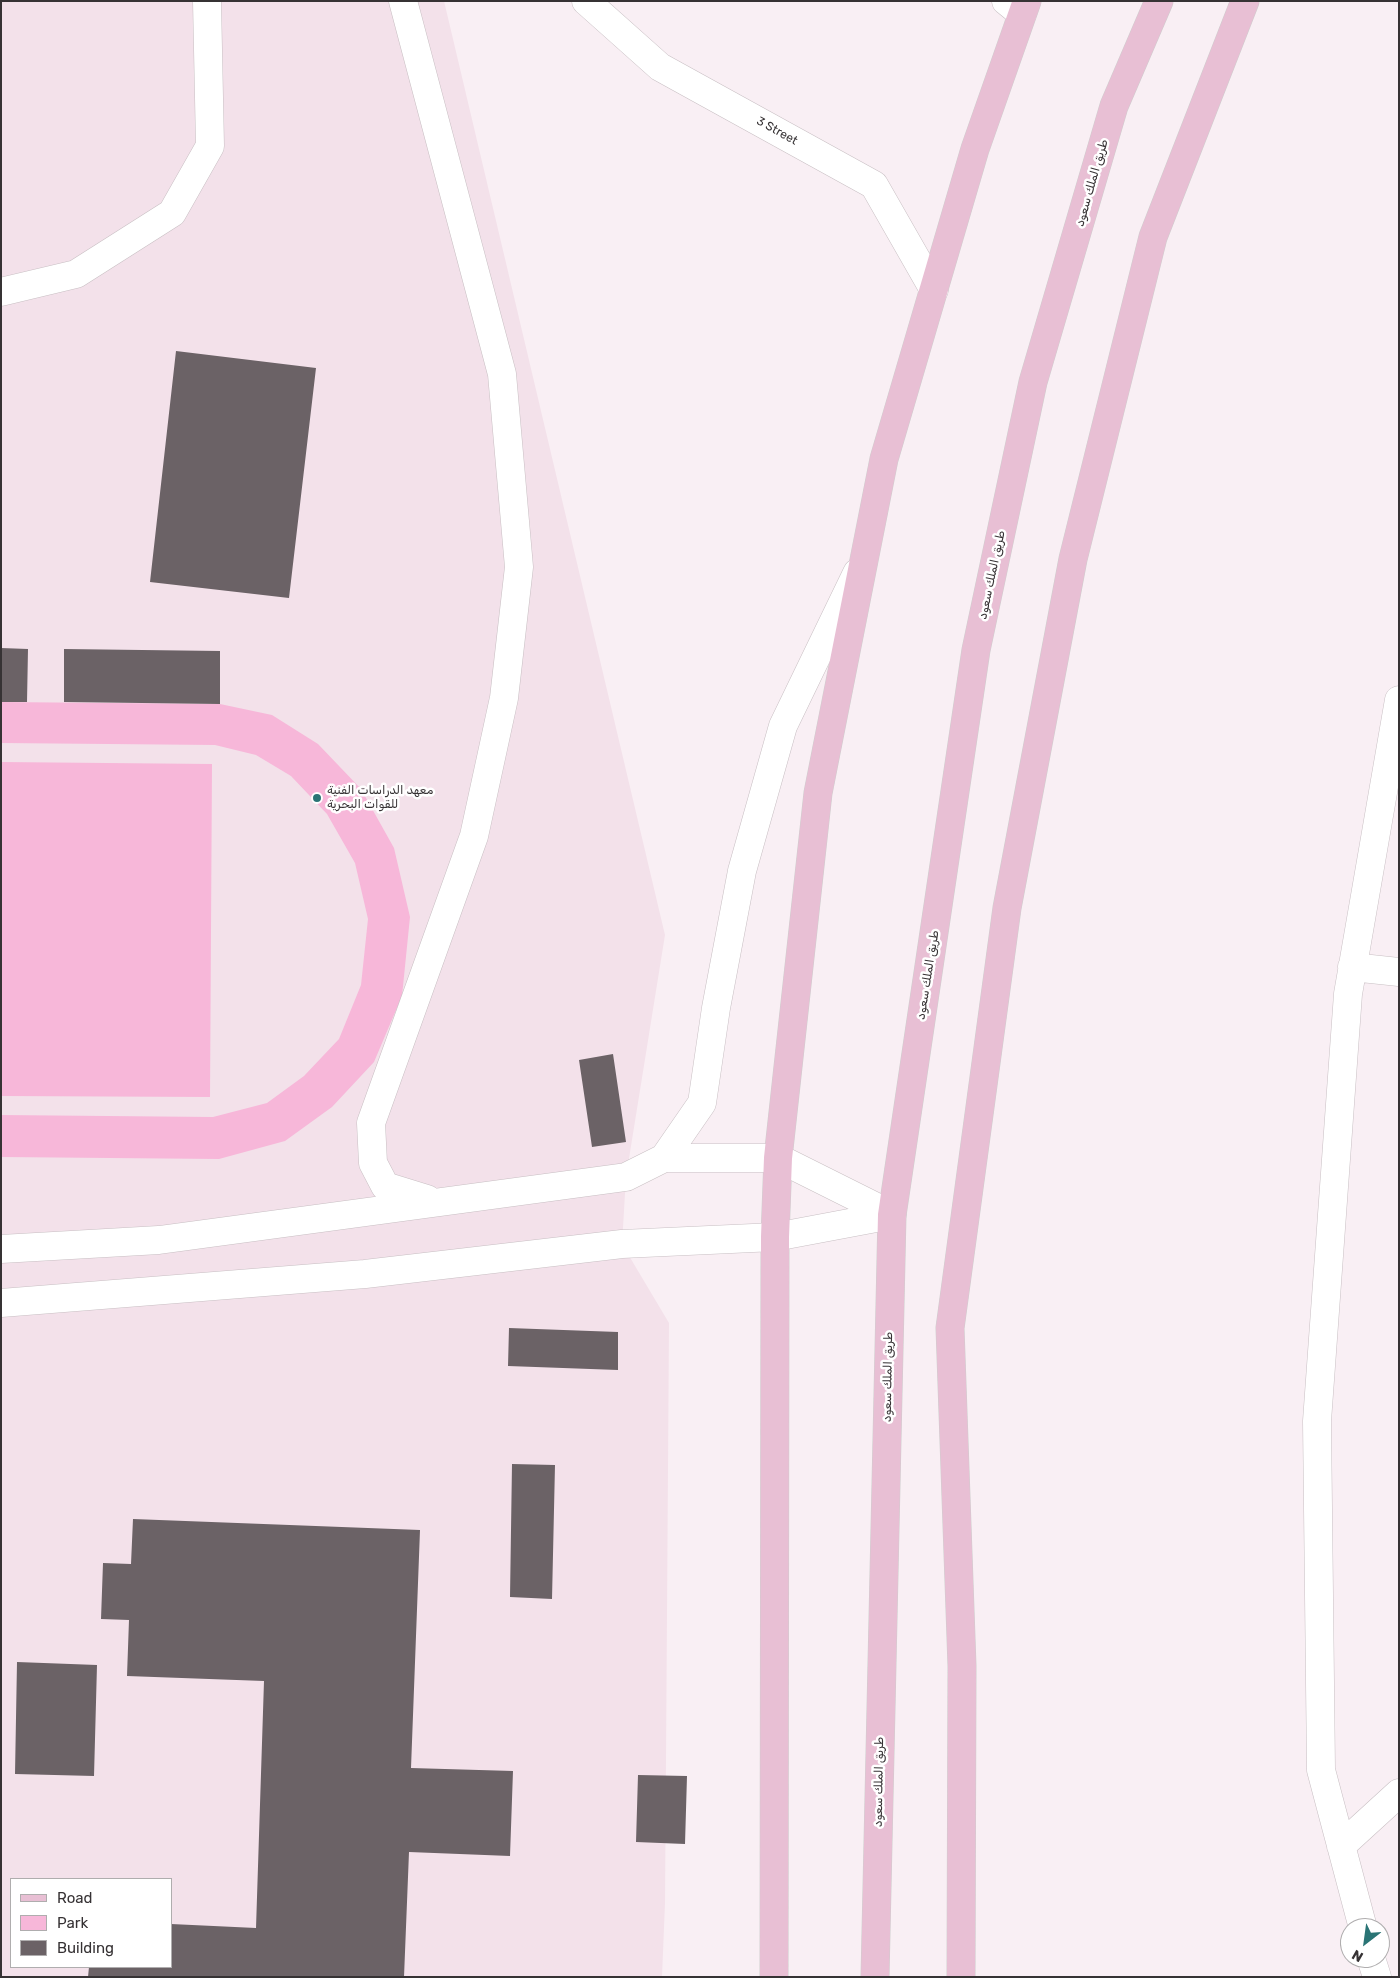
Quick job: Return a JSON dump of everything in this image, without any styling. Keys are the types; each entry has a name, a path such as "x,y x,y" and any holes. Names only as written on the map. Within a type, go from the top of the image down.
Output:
{"main road":[{"name":"طريق الملك سعود","path":"875,1977 892,1215 976,650 1033,382 1114,106 1159,1"},
{"path":"961,1977 962,1666 950,1328 1007,908 1073,559 1153,237 1245,1"},
{"path":"774,1977 775,1236 778,1158 818,793 884,459 1019,5"}],"street":[{"path":"1,292 76,274 172,213 210,146 207,1"},
{"path":"403,1 502,374 520,567 504,698 474,836 371,1122 373,1163 385,1186 436,1202"},
{"name":"3 Street","path":"586,1 660,67 874,185 934,290"},
{"path":"664,1158 702,1103 716,1008 742,871 782,726 865,558"},
{"path":"1360,1918 1321,1770 1317,1421 1348,994 1399,700"},
{"path":"1352,967 1399,972"},
{"path":"1,1249 159,1240 626,1177 664,1158 778,1158 892,1215"},
{"path":"1,1303 365,1274 622,1244 775,1236 892,1215"},
{"path":"1341,1846 1399,1793"}],"shaded area":[{"name":"معهد الدراسات الفنية للقوات البحرية","path":"1,1 444,1 665,935 626,1177 622,1244 669,1323 665,1903 662,1977 1,1977"}],"green space":[{"path":"1,702 220,704 272,715 318,744 361,789 394,848 410,917 402,996 374,1062 332,1107 285,1141 219,1159 1,1157 1,1115 213,1117 267,1103 304,1076 339,1039 361,985 368,919 355,863 327,814 291,776 256,755 215,745 1,743"},
{"path":"1,762 212,764 210,1097 1,1096"}],"building":[{"path":"176,351 316,368 289,598 150,582"},
{"path":"1,648 28,649 27,702 1,702"},
{"path":"64,649 220,651 220,704 64,702"},
{"path":"613,1054 626,1142 592,1147 579,1060"},
{"path":"509,1328 618,1332 618,1370 508,1366"},
{"path":"512,1464 555,1465 552,1599 510,1597"},
{"path":"133,1519 420,1530 411,1768 513,1771 510,1856 409,1852 404,1977 88,1977 89,1968 172,1968 172,1924 256,1928 264,1681 127,1676 129,1620 101,1619 103,1563 131,1564"},
{"path":"17,1662 97,1665 94,1776 15,1774"},
{"path":"638,1775 687,1776 685,1844 636,1842"}],"place":[{"name":"معهد الدراسات الفنية للقوات البحرية","path":"317,798"}]}
